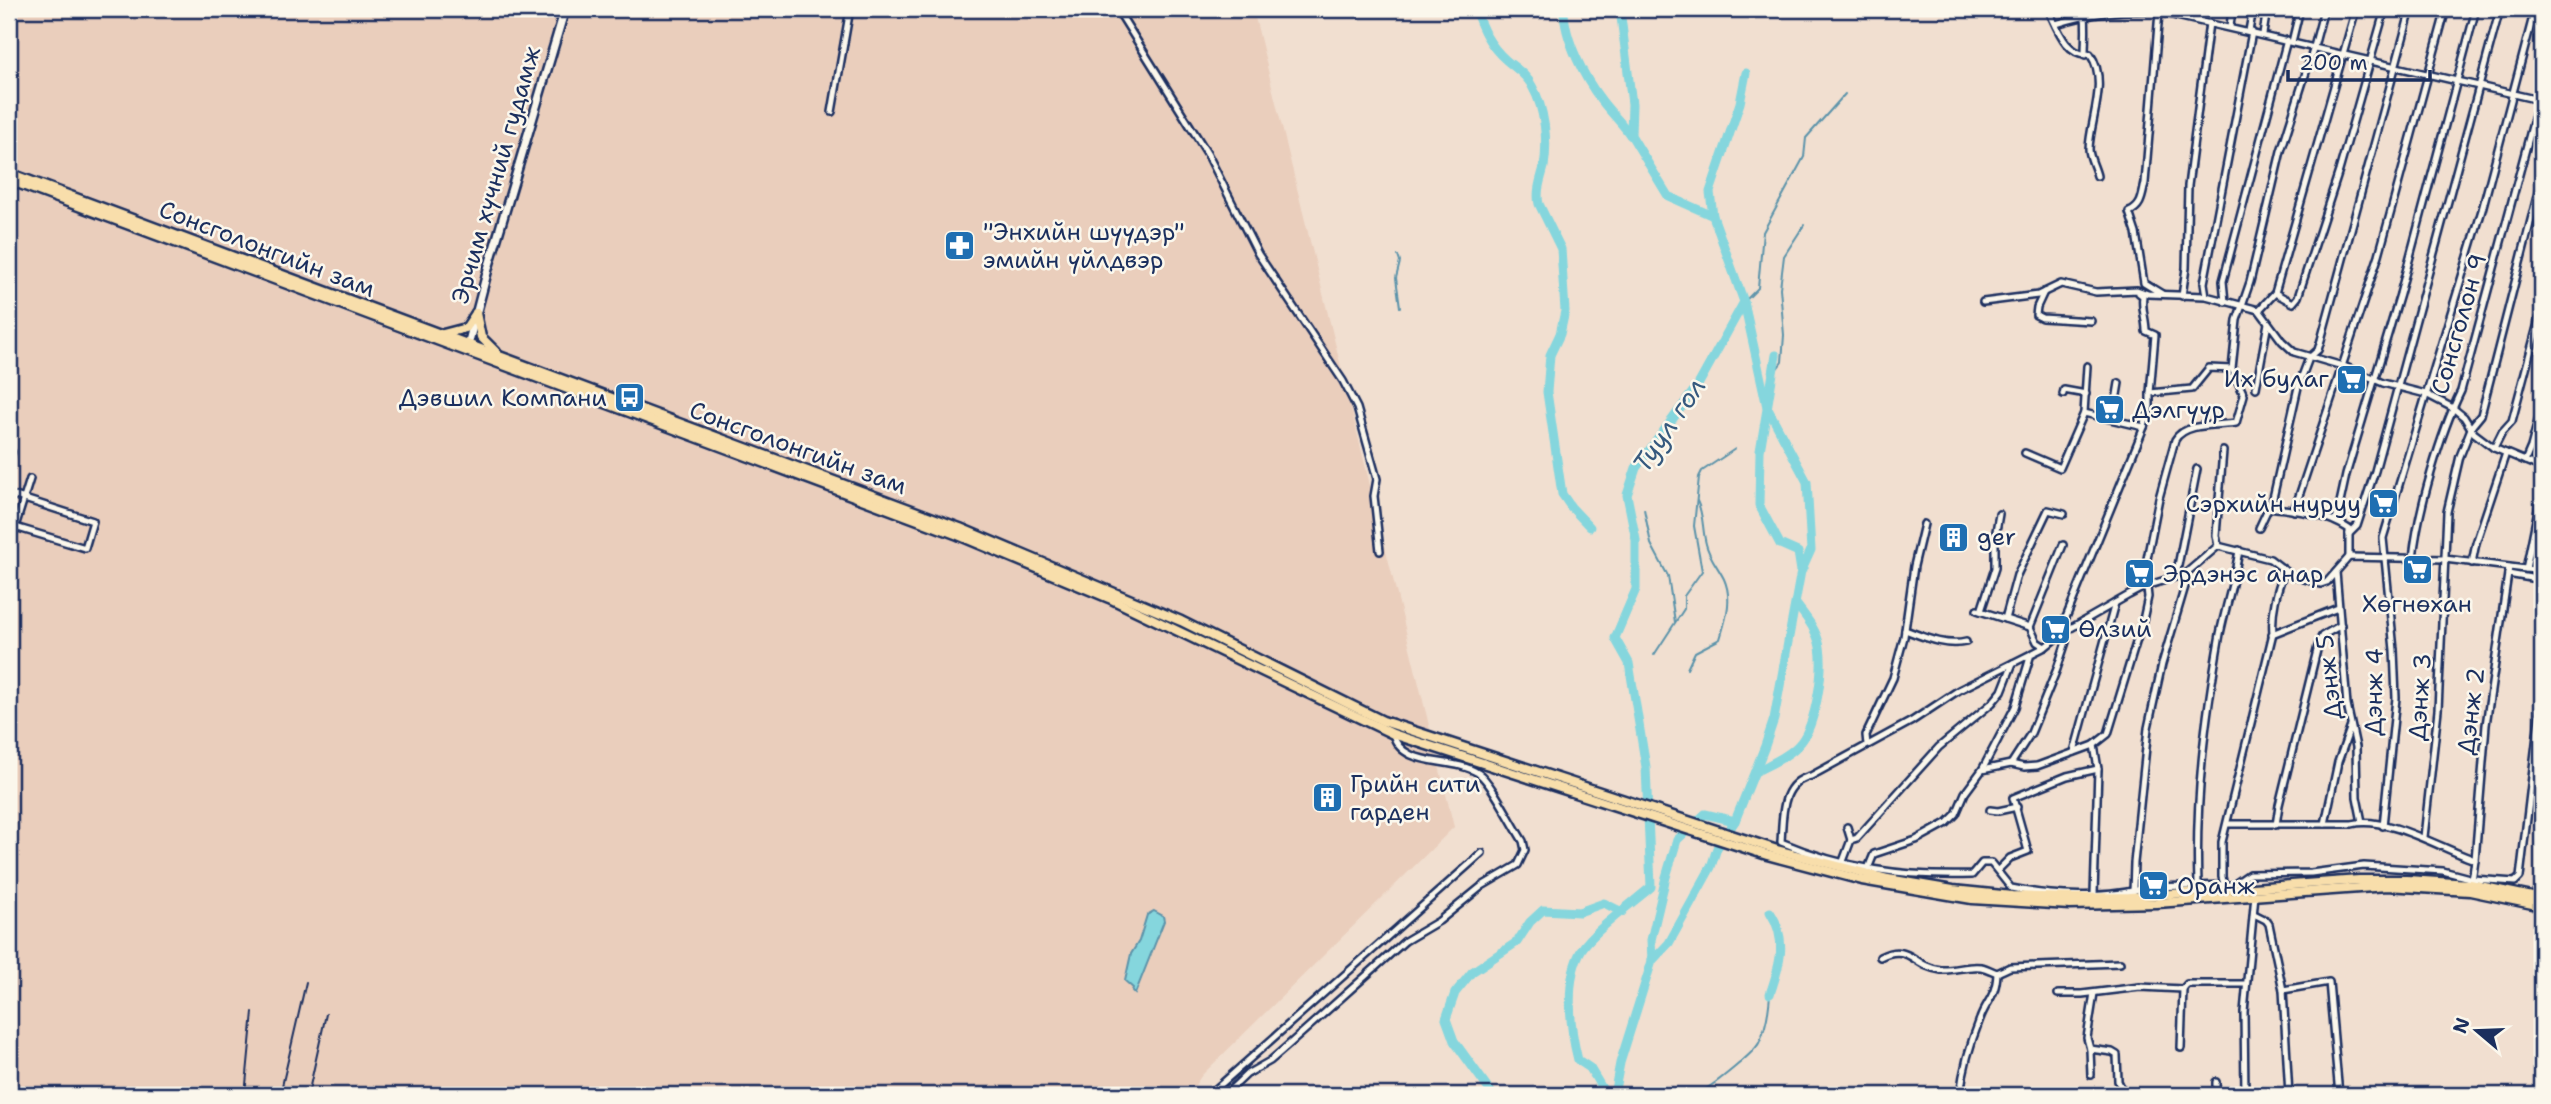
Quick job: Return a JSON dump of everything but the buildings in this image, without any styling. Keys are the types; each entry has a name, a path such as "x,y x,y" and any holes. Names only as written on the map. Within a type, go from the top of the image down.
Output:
{"main road":[{"name":"Эрчим хүчний гудамж","path":"467,349 565,9"},
{"name":"Сонсголонгийн зам","path":"9,173 439,334 467,349 501,357 1031,557 1181,621 1383,721 1562,784"},
{"name":"Сонсголонгийн зам","path":"9,180 467,349 1017,558 1120,603 1393,734 1562,784"},
{"path":"439,334 454,333 466,328 476,313"},
{"path":"476,313 481,337 501,357"},
{"path":"1562,784 1766,851 1897,888 2002,901 2070,905 2128,904 2255,895 2359,880 2472,881 2542,899"},
{"path":"1766,851 1928,886 1979,893 2130,897 2225,888 2387,886 2429,887 2488,894 2542,906"}],"street":[{"path":"832,113 850,9"},
{"path":"1117,9 1207,153 1258,254 1307,325 1357,408 1377,479 1374,496 1380,551"},
{"path":"2048,9 2070,49 2080,55 2090,54 2094,60 2098,92 2089,151 2097,176"},
{"path":"2200,20 2202,9"},
{"path":"2230,27 2232,9"},
{"path":"2206,296 2204,284 2253,9"},
{"path":"2263,34 2267,9"},
{"path":"2225,302 2223,281 2300,9"},
{"path":"1982,770 2011,764 2037,766 2094,745 2108,734 2143,620 2148,597 2145,569 2159,498 2175,440 2179,433 2193,427 2236,424 2244,395 2232,369 2237,320 2250,282 2281,151 2324,9"},
{"path":"2259,310 2275,293 2356,9"},
{"path":"2275,293 2293,303 2298,297 2385,9"},
{"path":"2259,528 2273,498 2298,387 2309,358 2318,350 2321,340 2411,9"},
{"path":"2294,511 2379,255 2446,9"},
{"path":"2336,521 2346,475 2375,380 2476,9"},
{"path":"2349,534 2357,526 2375,471 2501,9"},
{"name":"Дэнж 4","path":"2383,826 2396,698 2383,538 2454,307 2535,9"},
{"path":"2156,10 2145,183 2141,203 2136,210 2129,212 2136,233 2144,283 2162,294"},
{"path":"2056,24 2084,12 2178,12 2209,23 2541,100"},
{"path":"2084,12 2085,55"},
{"path":"2182,296 2185,282 2188,186 2209,23"},
{"name":"Сонсголон 9","path":"2413,558 2415,538 2427,492 2453,408 2461,391 2541,100"},
{"name":"Дэнж 3","path":"2424,837 2438,710 2447,512 2460,456 2472,426 2481,415 2542,177"},
{"path":"1983,302 2038,295 2061,284 2096,292 2137,290 2148,294 2206,296 2259,310 2294,352 2342,366 2375,380 2426,394 2453,408 2472,426 2474,433 2494,448 2542,468"},
{"path":"2011,764 2031,733 2057,669 2066,642 2065,620 2144,427 2150,406 2155,335 2146,331 2143,296 2137,290"},
{"path":"2044,292 2036,315 2042,318 2091,321"},
{"path":"2494,448 2512,421 2542,308"},
{"path":"2256,388 2269,323"},
{"path":"2025,453 2060,468 2084,413 2087,366"},
{"path":"2150,393 2192,389 2209,368 2232,369"},
{"path":"2113,419 2119,383"},
{"path":"2063,394 2064,390 2086,394"},
{"path":"2525,461 2542,406"},
{"path":"2084,413 2144,427"},
{"path":"9,463 12,452"},
{"path":"2218,546 2216,535 2223,452"},
{"path":"2472,562 2506,453"},
{"path":"2176,576 2197,469"},
{"path":"9,549 30,479"},
{"path":"2526,569 2542,490"},
{"path":"9,494 93,521 85,548 15,527"},
{"path":"2218,546 2270,559 2291,575 2321,584 2327,582 2349,557 2348,529 2336,521 2267,508"},
{"path":"2005,619 2017,575 2048,510 2064,514"},
{"path":"1999,514 1995,537 1995,568 1979,611 2030,627"},
{"path":"1867,745 1866,735 1893,678 1905,630 1914,566 1924,524"},
{"path":"2045,647 2037,642 2030,632 2030,627 2063,545"},
{"path":"1847,827 1851,839 1845,866 1782,842 1787,793 1797,780 1811,776 1912,721 1959,690 2045,647 2064,632 2115,603 2146,586 2185,574 2218,546"},
{"path":"2198,884 2196,820 2201,752 2221,632 2239,550"},
{"path":"2349,557 2445,559 2542,571"},
{"name":"Дэнж 2","path":"2472,881 2486,726 2509,567"},
{"path":"2225,888 2222,877 2222,842 2272,634 2277,592 2284,571"},
{"name":"Дэнж 5","path":"2336,571 2347,705 2356,747 2357,797 2362,822"},
{"path":"2133,892 2148,728 2162,664 2186,583 2185,574"},
{"path":"2508,575 2542,580"},
{"path":"2074,752 2115,603"},
{"path":"2272,634 2338,608"},
{"path":"2276,825 2319,642 2322,636 2342,625"},
{"path":"1905,630 1941,642 1966,642"},
{"path":"2031,654 2015,707 1982,770 1965,793 1956,814 1947,823 1916,840 1874,854 1867,872 1931,876 1972,875 1982,863 1991,863 2011,888 2042,895 2133,892 2146,887 2198,884 2225,888 2249,874 2311,873 2364,866 2443,871 2472,881 2515,882 2519,877 2542,693"},
{"path":"1851,839 1857,838 1939,747 1992,703 2003,691 2013,663"},
{"path":"2325,824 2338,762 2351,724"},
{"path":"1225,1095 1247,1074 1270,1061 1405,941 1439,921 1482,886 1512,870 1522,858 1525,850 1523,841 1485,779 1470,769 1408,755 1396,745 1393,734"},
{"path":"2094,745 2098,769 2094,894"},
{"path":"1998,870 2010,858 2028,851 2013,798 2067,776 2098,769"},
{"path":"1990,810 2017,807"},
{"path":"2227,824 2362,822 2424,837 2475,860"},
{"path":"1209,1095 1482,853"},
{"path":"2356,868 2359,880"},
{"path":"1928,886 1931,876"},
{"path":"2229,1095 2245,1095 2246,984 2255,895"},
{"path":"2254,914 2266,920 2269,925 2283,990 2289,1095"},
{"path":"1880,957 1898,951 1910,954 1919,964 1941,970 1981,967 1997,973 2010,967 2120,963"},
{"path":"1960,1095 1963,1071 1981,1016 1992,999 1997,973"},
{"path":"2283,990 2329,982 2339,1095"},
{"path":"2180,1048 2183,989 2187,984 2246,984"},
{"path":"2058,994 2140,987 2183,989"},
{"path":"2091,1075 2087,1038 2094,993"},
{"path":"2090,1049 2117,1055 2118,1081 2122,1089"},
{"path":"2216,1082 2217,1095"}],"shaded area":[{"path":"9,9 1253,9 1454,827 1202,1075 1188,1095 9,1095"}],"water":[{"path":"1154,911 1163,916 1164,921 1135,994 1125,981 1131,954 1139,941 1147,915"}],"waterway":[{"name":"Туул гол","path":"1475,9 1483,30 1495,49 1530,82 1543,115 1545,157 1538,199 1561,249 1565,311 1560,334 1550,355 1547,392 1562,494 1590,527"},
{"name":"Туул гол","path":"1606,1095 1590,1068 1578,1060 1570,1004 1573,974 1582,949 1604,926 1651,887 1646,767 1629,663 1615,638 1636,589 1636,540 1627,495 1636,468 1698,385 1744,302 1713,216 1668,196 1631,135 1632,104 1620,9"},
{"path":"1564,10 1571,45 1588,81 1630,135"},
{"path":"1713,216 1710,192 1740,103 1746,73"},
{"path":"1744,302 1758,288 1763,232 1804,157 1806,138 1845,94"},
{"path":"1773,374 1782,362 1784,335 1780,288 1784,256 1804,225"},
{"path":"1398,256 1400,262 1396,278 1400,307"},
{"path":"1744,302 1767,407 1807,482 1811,550 1802,570"},
{"path":"1652,961 1669,943 1711,867 1717,848 1735,821 1774,719 1801,571 1798,552 1780,544 1759,505 1760,451 1776,355"},
{"path":"1654,655 1684,609 1684,596 1702,571 1694,526 1699,477 1702,471 1735,449"},
{"path":"1687,669 1695,652 1720,639 1728,601 1727,586 1707,549 1697,501"},
{"path":"1644,509 1651,544 1668,576 1675,622"},
{"path":"1755,772 1779,759 1801,742 1815,710 1820,683 1819,641 1796,604"},
{"path":"1614,1095 1620,1063 1652,961 1651,940 1677,840 1705,814 1735,821"},
{"path":"1493,1095 1454,1041 1446,1019 1455,993 1472,972 1517,942 1530,922 1543,910 1579,912 1604,903 1622,912"},
{"path":"1770,912 1776,922 1781,942 1777,973 1770,994"},
{"path":"1703,1095 1704,1090 1734,1068 1759,1043 1767,1019 1770,994"}],"railway":[{"path":"280,1095 306,982"},
{"path":"245,1095 253,1012"},
{"path":"308,1095 326,1014"}],"place":[{"name":"\"Энхийн шүүдэр\" эмийн үйлдвэр","path":"960,246"},
{"name":"Их булаг","path":"2352,379"},
{"name":"Дэвшил Компани","path":"630,398"},
{"name":"Дэлгүүр","path":"2109,410"},
{"name":"Сэрхийн нуруу","path":"2384,504"},
{"name":"ger","path":"1954,537"},
{"name":"Хөгнөхан","path":"2417,570"},
{"name":"Эрдэнэс анар","path":"2140,574"},
{"name":"Өлзий","path":"2055,629"},
{"name":"Грийн сити гарден","path":"1327,798"},
{"name":"Оранж","path":"2154,886"}]}
